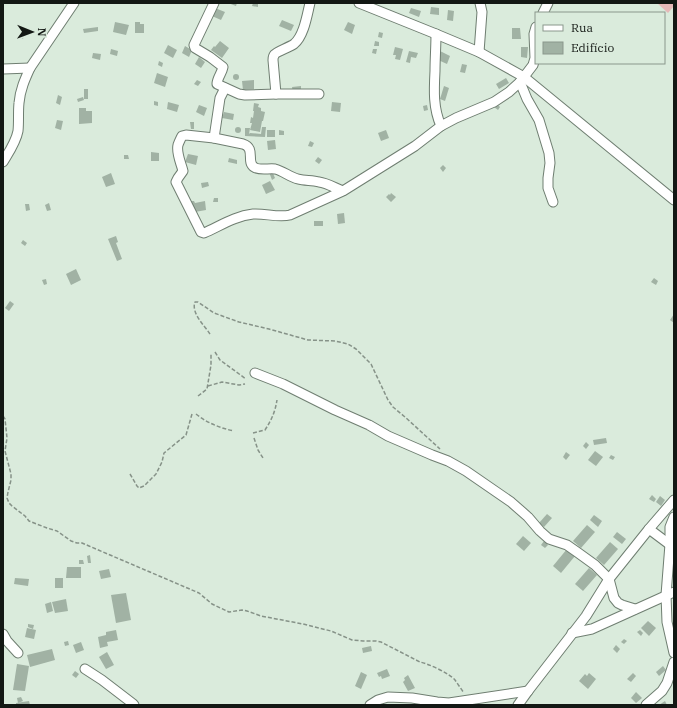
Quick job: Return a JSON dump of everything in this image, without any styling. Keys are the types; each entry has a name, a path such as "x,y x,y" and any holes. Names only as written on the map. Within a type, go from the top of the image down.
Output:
{"street":[{"path":"3,162 14,144 18,132 19,104 22,89 30,68 74,3"},
{"path":"214,3 194,45 195,48 223,67 217,84 242,95 319,94"},
{"path":"276,94 273,60 274,55 294,44 300,37 306,21 310,3"},
{"path":"359,3 479,52 522,79 674,200"},
{"path":"479,52 482,12 480,3"},
{"path":"544,12 548,3"},
{"path":"343,191 320,182 296,179 278,170 254,168 250,148 247,145 214,138 182,136 177,146 178,156 182,163 183,171 176,182 201,232 204,233 240,216 254,214 290,215 343,191 415,146 441,126 494,102 510,92 533,65 535,58 535,30"},
{"path":"436,34 434,95 435,110 441,126"},
{"path":"3,70 30,68"},
{"path":"522,79 527,99 538,120 549,153 550,163 548,188 553,202"},
{"path":"214,138 220,98 225,88"},
{"path":"255,373 283,384 369,425 388,436 448,461 487,484 528,517 540,532 549,539 567,545 595,565 609,579 611,590 618,603 635,609"},
{"path":"518,705 593,606 609,579 674,500"},
{"path":"674,517 670,527 672,546 667,622 674,653"},
{"path":"649,529 672,546"},
{"path":"572,633 592,629 670,593"},
{"path":"3,634 18,653"},
{"path":"646,705 662,691 667,683 674,662"},
{"path":"85,669 102,680 134,705"},
{"path":"370,705 378,700 388,697 412,698 449,703 528,691"}],"path":[{"path":"210,334 196,314 193,306 195,302 198,302 214,313 239,322 308,340 335,341 348,344 356,349 371,364 388,400 393,407 443,452"},
{"path":"215,352 220,360 246,379"},
{"path":"198,396 207,390 211,365 211,353"},
{"path":"208,386 222,382 239,385 245,384"},
{"path":"253,433 264,430 272,420 277,400"},
{"path":"130,474 137,486 140,488 144,486 156,474 162,462 164,453 186,435 192,414"},
{"path":"196,414 215,426 234,430"},
{"path":"3,416 5,419 7,438 5,451 11,474 7,498 9,503 29,521 57,531 71,541 82,543 199,593 212,604 229,612 242,610 261,616 331,631 352,640 381,642 448,675 465,694"},
{"path":"254,438 258,450 263,458"}],"shaded area":[{"path":"657,3 674,3 674,6 668,13"}],"building":[{"path":"228,3 237,3 236,6"},
{"path":"253,3 258,3 258,7 252,6"},
{"path":"431,7 439,8 439,15 430,14"},
{"path":"215,8 225,12 221,20 212,16"},
{"path":"411,8 421,11 419,17 409,13"},
{"path":"448,10 454,11 453,21 447,20"},
{"path":"282,20 294,25 291,31 279,26"},
{"path":"115,22 129,25 126,35 113,32"},
{"path":"135,22 144,24 144,33 135,33"},
{"path":"348,22 355,25 352,34 344,30"},
{"path":"98,27 98,31 84,33 83,29"},
{"path":"512,28 520,28 521,39 512,39"},
{"path":"379,32 383,33 382,38 378,37"},
{"path":"21,33 24,35 23,39 19,37"},
{"path":"220,41 229,48 222,58 211,50"},
{"path":"375,41 379,42 379,46 374,46"},
{"path":"168,45 177,50 173,58 164,53"},
{"path":"185,46 192,50 189,57 182,53"},
{"path":"395,47 403,49 400,60 395,59 396,55 393,55"},
{"path":"521,47 528,47 527,58 521,57"},
{"path":"111,49 118,51 117,56 110,54"},
{"path":"373,49 377,49 376,54 372,53"},
{"path":"409,51 418,53 416,58 411,57 410,63 406,62"},
{"path":"440,51 450,56 447,64 436,59"},
{"path":"93,53 101,54 100,60 92,58"},
{"path":"199,57 205,62 201,68 195,64"},
{"path":"159,61 163,63 162,67 158,65"},
{"path":"462,64 467,65 465,73 460,72"},
{"path":"157,73 168,77 165,87 154,83"},
{"path":"236,74 239,77 236,80 233,77"},
{"path":"506,78 509,83 499,89 496,84"},
{"path":"197,80 201,82 198,86 194,84"},
{"path":"254,80 254,89 243,90 242,81"},
{"path":"301,86 301,92 293,93 292,87"},
{"path":"444,86 449,88 445,101 440,99"},
{"path":"84,89 88,89 88,99 84,99"},
{"path":"58,95 62,97 60,105 56,103"},
{"path":"83,97 84,100 78,102 77,99"},
{"path":"154,101 158,102 158,106 154,105"},
{"path":"168,102 179,105 177,112 167,109"},
{"path":"332,102 341,103 340,112 331,111"},
{"path":"254,103 259,104 258,107 261,108 261,111 265,112 260,132 250,130 252,123 250,123 251,117 253,118"},
{"path":"497,104 500,107 498,110 494,107"},
{"path":"199,105 207,108 204,116 196,112"},
{"path":"427,105 428,110 424,111 423,106"},
{"path":"79,108 86,108 86,111 92,111 92,123 79,124"},
{"path":"224,112 234,114 233,120 222,118"},
{"path":"57,120 63,121 61,130 55,128"},
{"path":"190,122 194,122 194,129 191,129"},
{"path":"238,127 241,130 238,133 235,130"},
{"path":"262,127 266,127 265,137 245,136 245,128 250,128 249,134 261,134"},
{"path":"267,130 275,130 275,137 267,137"},
{"path":"279,130 284,131 284,135 279,135"},
{"path":"386,130 389,138 381,141 378,133"},
{"path":"275,140 276,149 268,150 267,141"},
{"path":"310,141 314,143 312,147 308,146"},
{"path":"151,152 159,153 159,161 151,161"},
{"path":"188,154 198,156 196,165 185,162"},
{"path":"124,155 128,155 129,159 124,159"},
{"path":"318,157 322,160 319,164 315,161"},
{"path":"229,158 237,160 237,164 228,162"},
{"path":"443,165 446,168 443,172 440,168"},
{"path":"272,171 275,178 272,180 269,172"},
{"path":"111,173 115,184 106,187 102,177"},
{"path":"270,181 275,190 266,194 262,185"},
{"path":"208,182 209,186 202,188 201,183"},
{"path":"391,193 396,197 391,202 386,197"},
{"path":"214,198 218,198 218,202 213,202"},
{"path":"191,201 194,201 195,203 205,201 206,210 195,212"},
{"path":"49,203 51,210 47,211 45,205"},
{"path":"25,204 29,204 30,210 26,211"},
{"path":"344,213 345,223 338,224 337,214"},
{"path":"314,221 323,221 323,226 314,226"},
{"path":"116,236 118,242 116,243 122,259 117,261 108,239"},
{"path":"23,240 27,243 25,246 21,243"},
{"path":"76,269 81,280 71,285 66,274"},
{"path":"654,278 658,281 656,285 651,282"},
{"path":"46,279 47,284 44,285 42,280"},
{"path":"10,301 14,304 9,311 5,308"},
{"path":"674,314 674,323 670,320"},
{"path":"606,438 607,443 594,445 593,440"},
{"path":"586,442 589,445 586,449 583,446"},
{"path":"595,451 603,457 596,466 588,460"},
{"path":"566,452 570,455 566,460 563,457"},
{"path":"611,455 615,457 613,460 609,458"},
{"path":"652,495 656,499 654,502 649,499"},
{"path":"660,496 665,500 661,506 656,502"},
{"path":"547,514 552,518 544,527 539,523"},
{"path":"594,515 602,521 598,527 590,520"},
{"path":"587,525 595,532 581,548 573,541"},
{"path":"617,532 626,539 622,544 613,537"},
{"path":"523,536 531,543 524,551 516,544"},
{"path":"544,541 548,545 545,548 541,545"},
{"path":"610,542 618,549 604,565 596,558"},
{"path":"567,549 575,556 561,573 553,566"},
{"path":"90,555 91,563 88,563 87,556"},
{"path":"79,560 83,560 84,564 79,564"},
{"path":"67,567 81,567 81,578 66,578"},
{"path":"589,568 597,575 583,591 575,584"},
{"path":"109,569 111,577 101,579 99,571"},
{"path":"15,578 29,579 28,586 14,584"},
{"path":"55,578 63,578 63,588 55,588"},
{"path":"126,593 131,620 116,623 111,595"},
{"path":"66,599 68,611 55,613 52,602"},
{"path":"51,602 53,611 47,613 45,604"},
{"path":"648,621 656,628 649,636 641,628"},
{"path":"28,624 34,625 33,629 28,627"},
{"path":"27,628 36,630 34,639 25,637"},
{"path":"116,630 118,640 107,642 108,646 100,648 98,637 106,635 106,632"},
{"path":"640,630 643,633 641,636 637,632"},
{"path":"624,639 627,641 624,644 621,642"},
{"path":"68,641 69,645 65,646 64,642"},
{"path":"81,642 84,650 76,653 73,645"},
{"path":"616,645 620,649 617,653 613,649"},
{"path":"371,646 372,651 363,653 362,648"},
{"path":"52,649 55,660 30,667 27,655"},
{"path":"107,652 114,665 106,669 99,657"},
{"path":"17,664 29,666 25,691 13,690"},
{"path":"663,666 666,670 659,676 656,672"},
{"path":"387,669 390,676 382,679 381,676 379,677 377,673"},
{"path":"75,671 79,674 76,678 72,675"},
{"path":"361,672 367,675 361,689 355,686"},
{"path":"589,673 596,679 588,689 579,681 585,674 587,676"},
{"path":"633,673 636,676 631,682 627,679"},
{"path":"408,675 415,688 408,691 403,682 405,680 404,678"},
{"path":"636,692 642,698 636,703 631,698"},
{"path":"21,697 23,701 18,703 17,698"},
{"path":"29,701 30,705 16,705 16,703"},
{"path":"665,701 667,705 659,705"}]}
